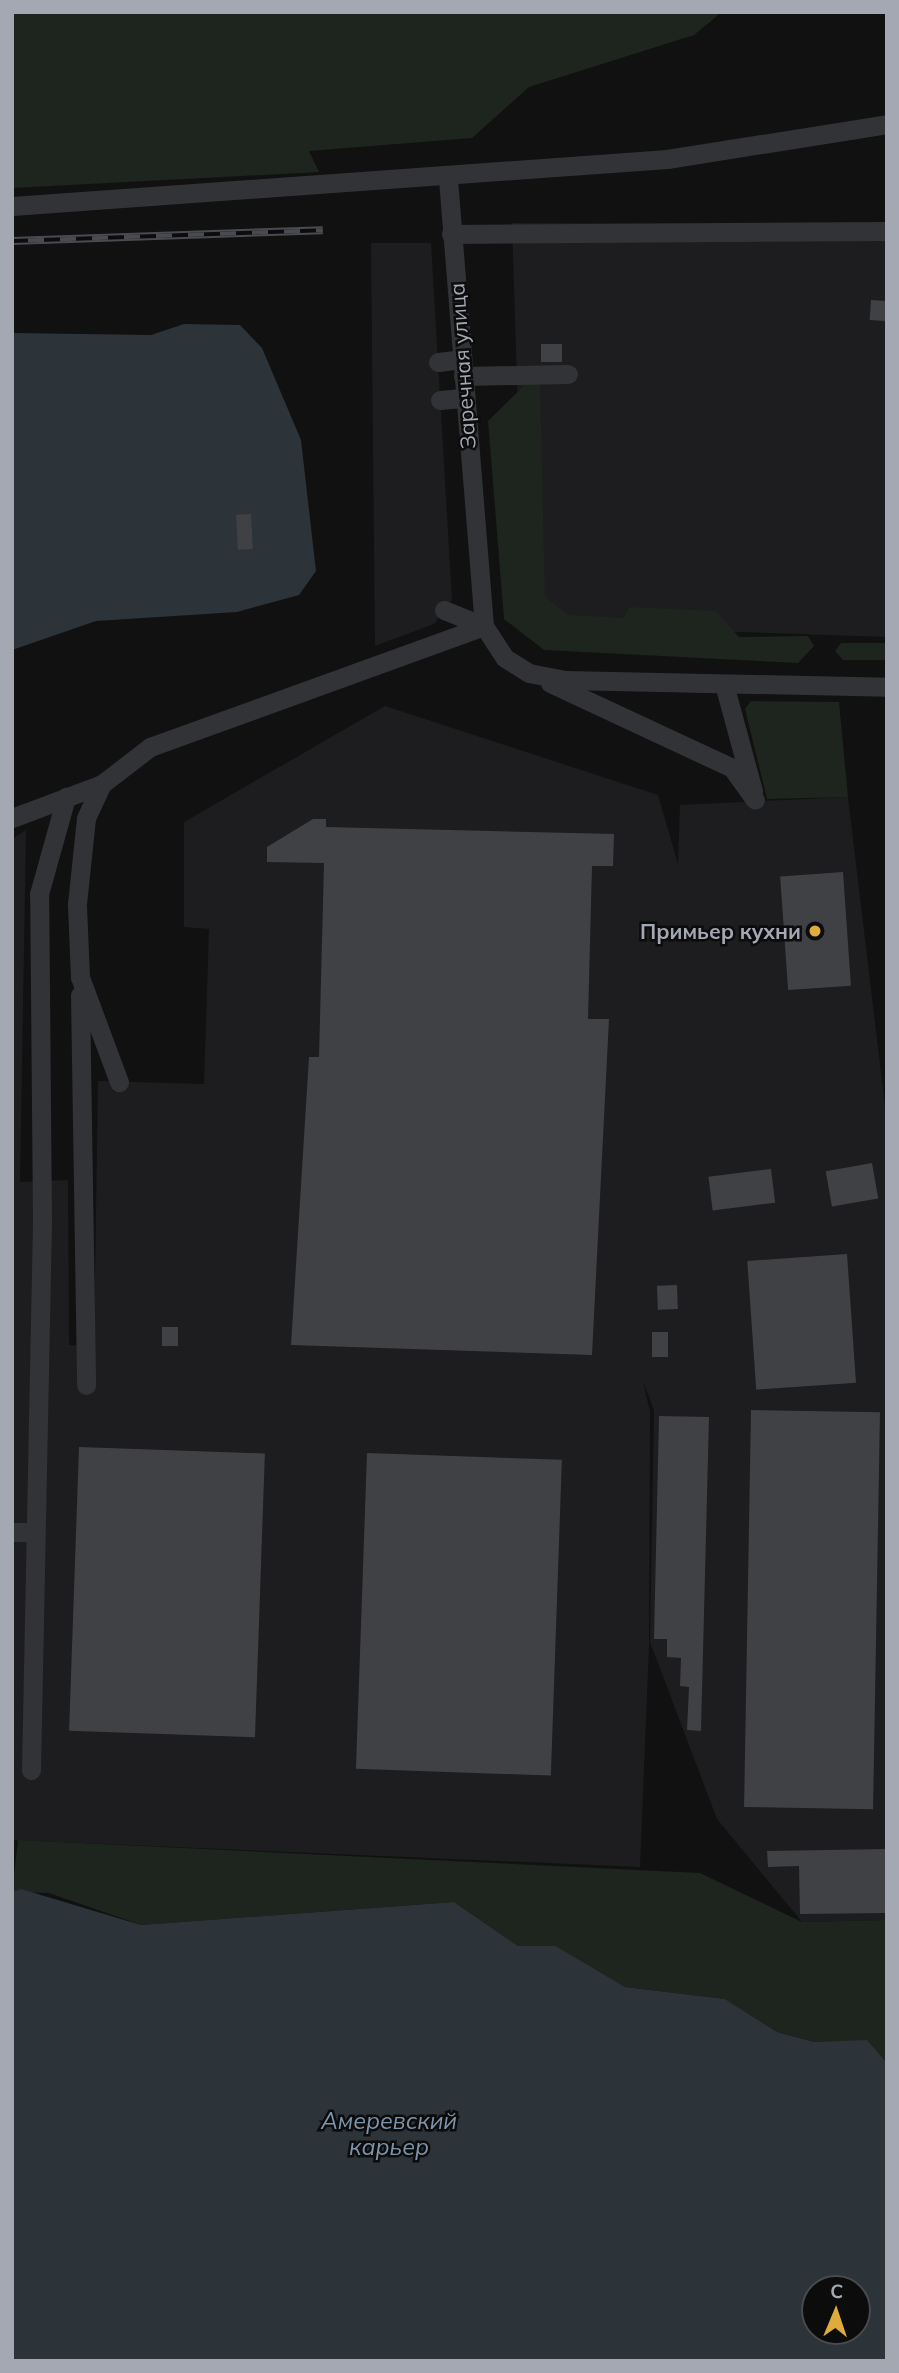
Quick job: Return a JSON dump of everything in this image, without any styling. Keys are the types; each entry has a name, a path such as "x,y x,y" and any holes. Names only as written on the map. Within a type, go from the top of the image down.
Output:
{"street":[{"path":"12,206 448,179 667,159 887,124"},
{"name":"Заречная улица","path":"448,179 484,626 505,658 529,673 732,768 755,800 724,684"},
{"path":"452,234 887,231"},
{"path":"438,362 463,368 568,374"},
{"path":"440,400 465,398"},
{"path":"444,610 484,626"},
{"path":"12,818 102,784 150,747 484,626"},
{"path":"529,673 724,684 887,687"},
{"path":"86,1385 77,904 86,818 102,784"},
{"path":"31,1770 42,1220 39,894 66,797"},
{"path":"80,976 119,1082"},
{"path":"12,1532 34,1532"}],"shaded area":[{"path":"12,12 722,12 694,35 529,87 472,138 309,151 319,172 12,188"},
{"path":"512,223 887,224 887,637 561,626 524,601"},
{"path":"371,243 431,243 452,600 434,624 375,646"},
{"path":"530,380 540,381 545,597 569,615 624,618 629,607 716,611 739,637 808,636 814,646 798,663 544,650 504,619 488,421"},
{"path":"841,643 887,643 887,660 843,660 835,651"},
{"path":"751,701 839,702 848,797 767,799 745,709"},
{"path":"385,706 658,795 678,864 680,805 848,797 887,1123 887,1920 802,1922 717,1819 650,1642 654,1410 643,1381 650,1412 649,1646 640,1867 12,1840 12,839 26,830 20,1182 68,1180 69,1345 94,1346 98,1081 204,1084 209,929 184,927 184,822"},
{"path":"18,1840 700,1873 802,1922 887,1920 887,2063 867,2041 814,2042 777,2032 725,1999 625,1987 556,1946 518,1946 454,1902 141,1925 49,1893 12,1892"}],"water":[{"path":"184,324 240,325 262,348 301,440 316,571 299,595 237,612 96,621 12,650 12,333 151,335"},
{"name":"Амеревский карьер","path":"21,1889 141,1925 454,1902 518,1946 556,1946 625,1987 725,1999 777,2032 814,2042 867,2040 887,2063 887,2361 12,2361 12,1892"}],"building":[{"path":"871,300 887,301 886,321 870,320"},
{"path":"541,344 562,344 562,362 541,362"},
{"path":"251,514 253,549 238,550 236,515"},
{"path":"313,819 326,819 326,827 614,834 613,866 592,866 588,1019 609,1019 592,1355 291,1345 309,1057 319,1057 324,863 267,862 267,847"},
{"name":"Примьер кухни","path":"843,872 851,986 788,990 780,876"},
{"path":"872,1163 878,1198 832,1207 826,1171"},
{"path":"771,1169 775,1203 713,1210 708,1177"},
{"path":"847,1254 856,1383 756,1390 747,1261"},
{"path":"677,1285 678,1309 658,1310 657,1286"},
{"path":"162,1327 178,1327 178,1346 162,1346"},
{"path":"652,1332 668,1332 668,1357 652,1357"},
{"path":"751,1410 880,1412 873,1809 744,1807"},
{"path":"659,1416 709,1417 701,1731 687,1730 689,1687 680,1686 681,1658 667,1657 667,1639 654,1639"},
{"path":"79,1447 265,1453 255,1737 69,1731"},
{"path":"367,1453 562,1460 551,1776 356,1769"},
{"path":"887,1849 887,1913 800,1914 799,1866 768,1867 767,1851"}],"railway":[{"path":"12,241 323,230"}],"place":[{"name":"Примьер кухни","path":"815,931"}]}
